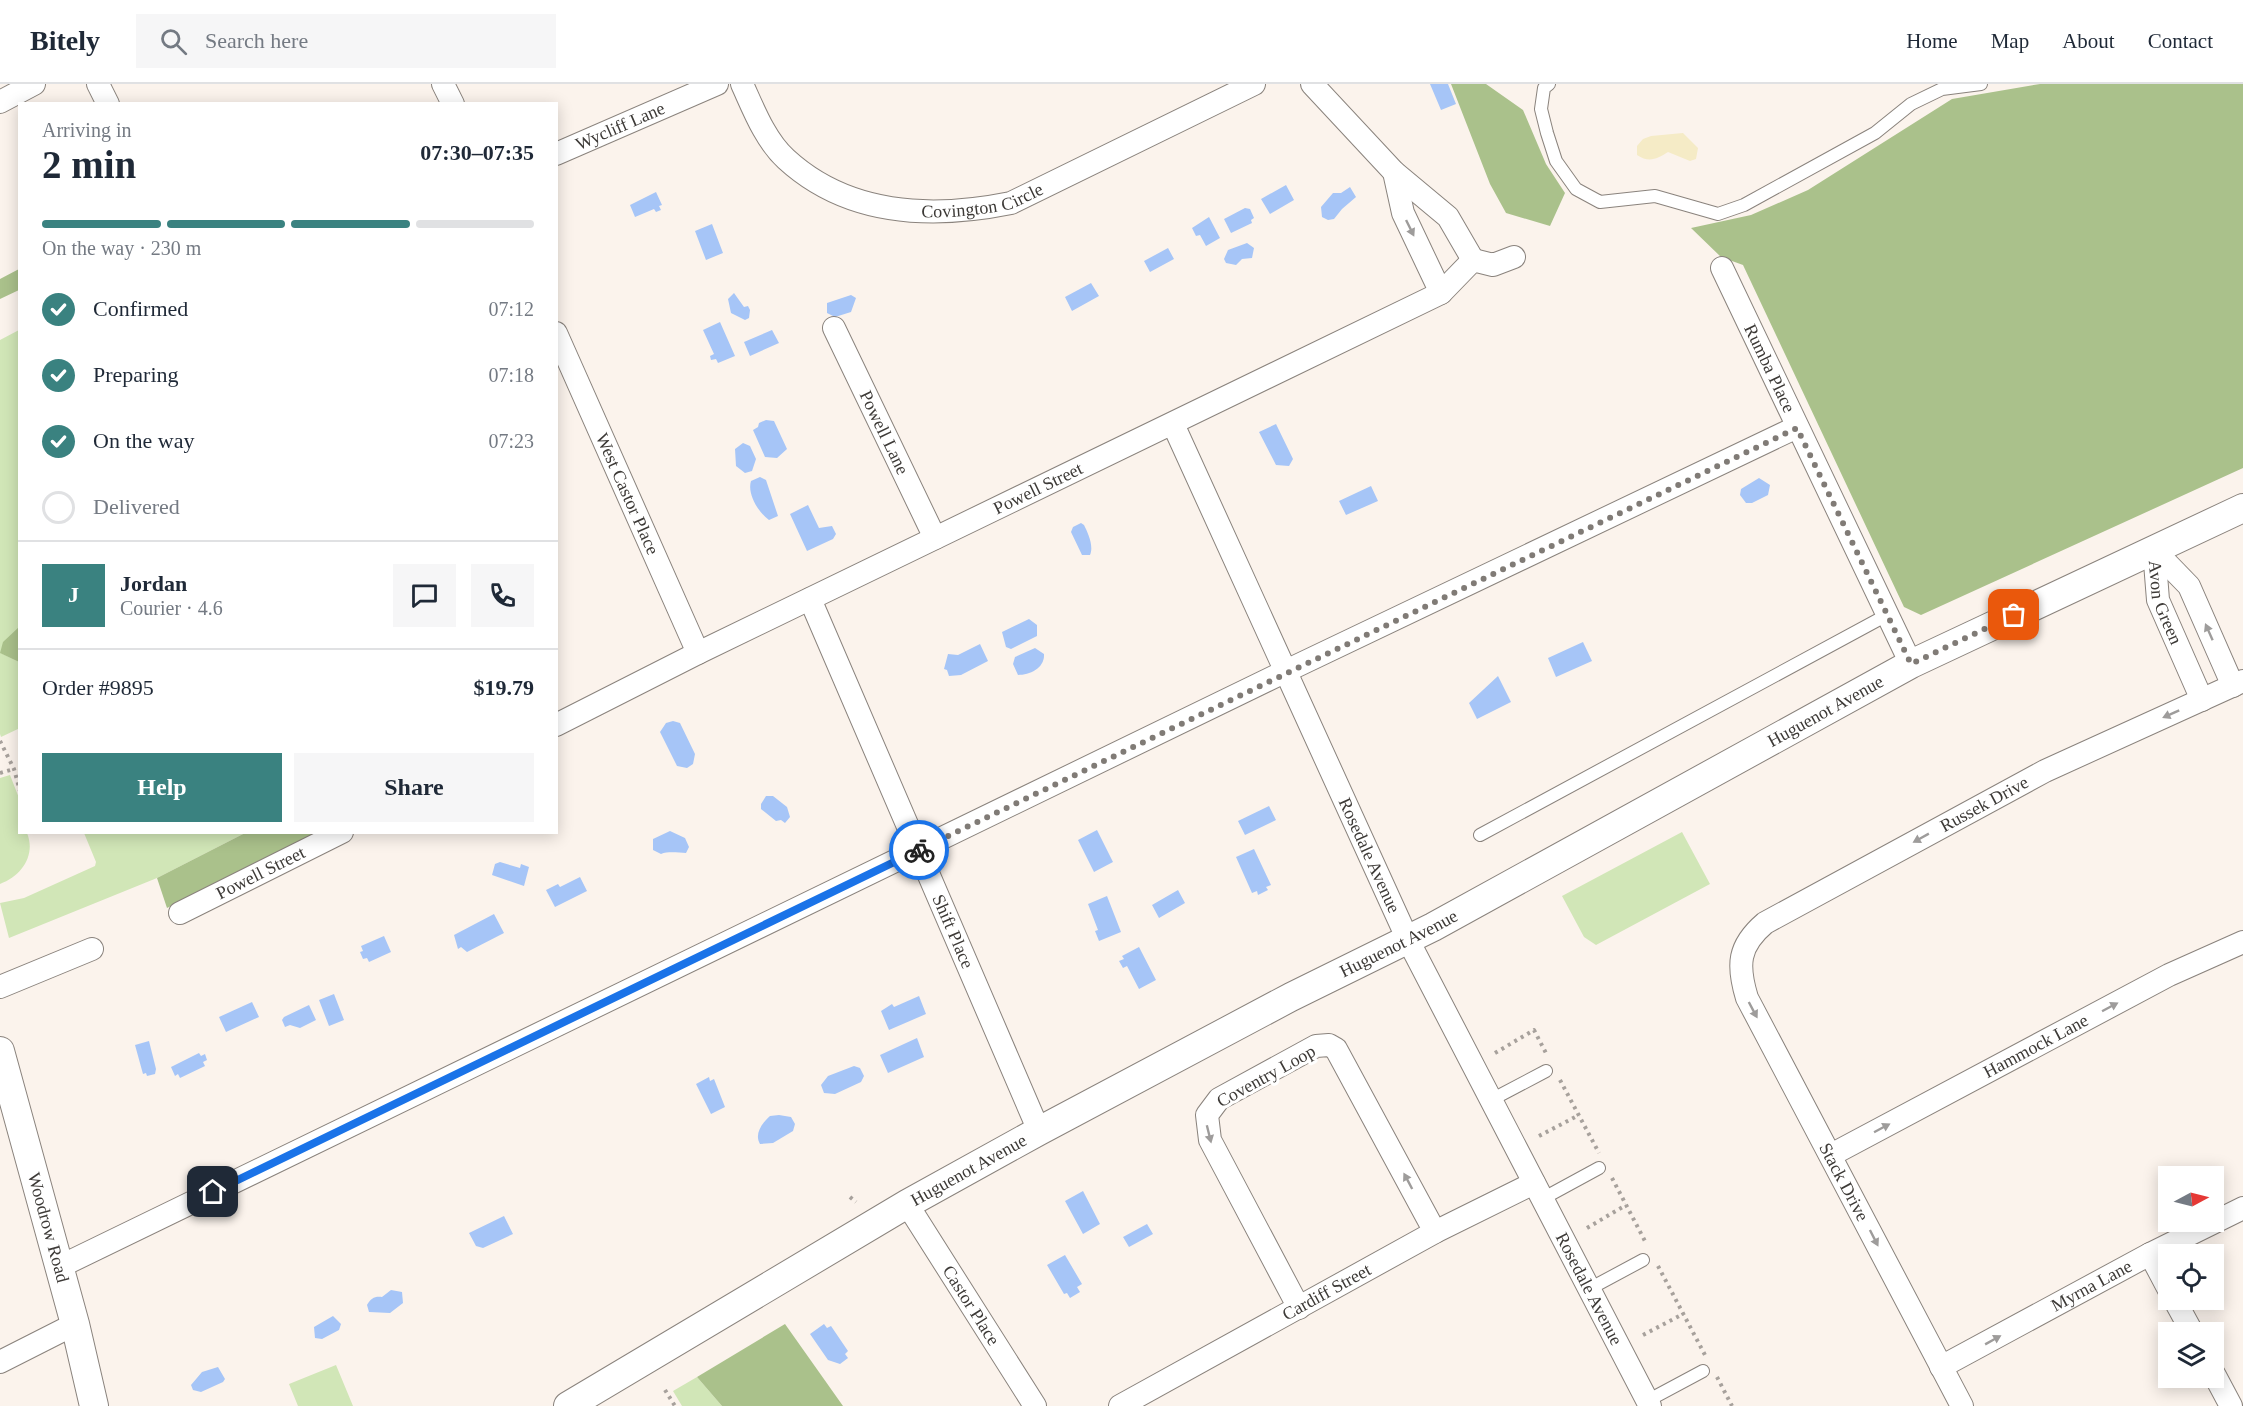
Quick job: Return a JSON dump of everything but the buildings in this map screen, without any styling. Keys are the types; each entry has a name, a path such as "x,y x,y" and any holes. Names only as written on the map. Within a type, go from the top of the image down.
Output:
{"street":[{"path":"0,102 34,84"},
{"path":"98,84 107,102"},
{"path":"443,84 452,102"},
{"name":"Wycliff Lane","path":"558,153 717,84"},
{"name":"Covington Circle","path":"742,84 759,120 784,158 815,181 866,204 902,211 977,210 1011,202 1254,84"},
{"path":"1312,84 1394,172 1448,217 1473,260 1493,265 1514,257"},
{"path":"1394,172 1403,213 1441,293"},
{"name":"Powell Street","path":"558,724 698,653 1441,293 1473,260"},
{"name":"Rumba Place","path":"1722,268 1911,664"},
{"name":"Powell Lane","path":"834,328 935,538"},
{"name":"West Castor Place","path":"558,338 698,653"},
{"name":"Rosedale Avenue","path":"1173,424 1408,940 1648,1403"},
{"path":"59,1267 1284,672 1797,428"},
{"name":"Huguenot Avenue","path":"568,1406 907,1204 1039,1131 1292,997 1408,940 1911,664 2243,508"},
{"name":"Avon Green","path":"2154,550 2189,586 2238,683"},
{"name":"Avon Green","path":"2154,550 2158,600 2202,700"},
{"name":"Shift Place","path":"810,599 1039,1131"},
{"name":"Russek Drive","path":"1742,954 1749,937 1765,923 2044,771 2238,683"},
{"name":"Powell Street","path":"180,913 338,834"},
{"name":"Hammock Lane","path":"1831,1155 2169,975 2243,942"},
{"path":"0,987 92,949"},
{"name":"Stack Drive","path":"1742,954 1741,977 1747,998 1962,1406"},
{"name":"Coventry Loop","path":"1299,1308 1210,1140 1207,1115 1219,1099 1316,1046 1329,1046 1336,1049 1436,1232"},
{"name":"Woodrow Road","path":"1,1056 75,1324 94,1406"},
{"name":"Cardiff Street","path":"1120,1406 1436,1232 1538,1191"},
{"name":"Castor Place","path":"907,1204 1035,1406"},
{"name":"Myrna Lane","path":"1941,1367 2150,1254 2243,1208"},
{"path":"2150,1254 2158,1269"},
{"path":"0,1362 75,1324"},
{"path":"2221,1388 2231,1406"}],"lane":[{"path":"1549,84 1544,88 1541,109 1547,133 1556,161 1576,189 1600,202 1655,196 1718,214 1744,205 1875,134 1911,104 1942,89 1981,84"},
{"path":"1480,835 1887,615"},
{"path":"1491,1100 1551,1069"},
{"path":"1538,1191 1599,1168"},
{"path":"1589,1289 1648,1258"},
{"path":"1648,1403 1706,1368"}],"path":[{"path":"0,741 18,784"},
{"path":"0,774 14,770"},
{"path":"1495,1053 1534,1030 1551,1069 1600,1155"},
{"path":"1539,1136 1579,1115"},
{"path":"1610,1175 1647,1246"},
{"path":"850,1197 856,1202"},
{"path":"1587,1228 1626,1205"},
{"path":"1648,1258 1683,1314 1706,1368"},
{"path":"1643,1335 1683,1314"},
{"path":"1715,1375 1732,1406"},
{"path":"665,1390 675,1406"}],"green space":[{"path":"1451,84 1486,84 1523,110 1546,164 1565,193 1550,226 1506,213 1490,184"},
{"path":"2040,84 2243,84 2243,468 1921,615 1904,607 1743,265 1721,257 1691,228 1751,215 1808,190 1952,99"},
{"path":"18,270 18,290 0,299 0,279"},
{"path":"18,331 18,644 1,653 18,662 18,729 1,737 0,734 0,340"},
{"path":"18,628 18,662 0,653 3,642"},
{"path":"10,775 18,795 18,834 27,834 30,849 21,870 0,884 0,778"},
{"path":"1682,832 1710,884 1596,945 1584,937 1562,896"},
{"path":"84,834 243,834 157,878 9,938 0,903 24,898 95,866 96,862"},
{"path":"243,834 319,834 167,908 157,878"},
{"path":"785,1324 843,1406 722,1406 697,1377"},
{"path":"336,1365 353,1406 298,1406 289,1384"},
{"path":"697,1377 722,1406 682,1406 673,1391"}],"sand":[{"path":"1683,133 1698,148 1696,159 1690,161 1668,152 1653,159 1645,159 1637,155 1637,146 1643,139"}],"water":[{"path":"1430,84 1448,84 1456,104 1441,110"},
{"path":"1286,185 1294,200 1270,214 1261,199"},
{"path":"1350,187 1356,197 1334,219 1328,220 1322,217 1321,207 1333,193 1341,193"},
{"path":"656,192 662,205 659,206 661,210 656,212 654,209 635,217 630,205"},
{"path":"1245,208 1250,209 1254,218 1251,220 1252,223 1231,233 1224,219"},
{"path":"1209,217 1220,238 1206,246 1200,235 1196,236 1192,228"},
{"path":"712,224 723,253 706,260 695,231"},
{"path":"1247,243 1254,248 1252,258 1242,259 1236,265 1226,263 1224,259 1228,250"},
{"path":"1168,248 1174,259 1150,272 1144,261"},
{"path":"1091,283 1099,296 1072,311 1065,297"},
{"path":"734,293 744,307 748,306 750,310 749,318 745,320 731,313 728,299"},
{"path":"851,295 856,298 851,312 835,317 827,313 827,303"},
{"path":"720,322 735,356 718,363 716,359 711,360 710,356 714,354 703,330"},
{"path":"772,330 779,343 750,356 744,342"},
{"path":"766,420 774,421 787,449 777,458 765,457 753,430 758,427 759,423"},
{"path":"1276,424 1293,459 1289,466 1276,465 1259,432"},
{"path":"743,443 750,446 756,459 752,471 745,473 736,466 735,449"},
{"path":"760,477 766,480 778,516 769,520 757,508 752,497 751,481"},
{"path":"1759,478 1770,485 1768,495 1752,503 1746,503 1740,495 1741,489"},
{"path":"1371,486 1378,501 1346,515 1339,501"},
{"path":"808,505 819,528 832,526 836,534 833,539 807,551 790,514"},
{"path":"1081,523 1090,540 1090,555 1082,555 1071,532 1073,527"},
{"path":"1029,619 1037,625 1037,636 1011,649 1006,647 1002,632"},
{"path":"1583,642 1592,661 1556,677 1548,658"},
{"path":"980,644 988,661 961,675 949,676 947,670 944,669 948,654 958,655"},
{"path":"1035,648 1044,654 1042,663 1032,672 1018,675 1013,664 1015,657"},
{"path":"1498,676 1511,702 1477,719 1469,703"},
{"path":"673,721 680,723 695,754 693,764 687,768 677,766 660,732 666,723"},
{"path":"766,796 773,796 787,807 790,817 785,823 781,820 776,821 761,809"},
{"path":"1269,806 1276,820 1245,835 1238,821"},
{"path":"1097,830 1113,862 1094,872 1078,840"},
{"path":"670,831 685,838 689,847 686,853 661,854 653,850 653,839"},
{"path":"1254,849 1271,885 1266,887 1268,890 1258,895 1257,891 1252,893 1236,857"},
{"path":"500,862 520,868 521,864 529,867 524,886 492,875 495,864"},
{"path":"580,877 587,891 555,907 546,890 558,884 560,887"},
{"path":"1178,890 1185,903 1159,918 1152,905"},
{"path":"1107,896 1121,932 1099,941 1095,931 1098,930 1088,904"},
{"path":"494,914 504,933 467,952 461,947 458,949 454,935"},
{"path":"384,936 391,952 369,962 367,958 363,959 360,952 363,951 361,946"},
{"path":"1139,947 1156,980 1139,989 1127,966 1123,968 1119,961 1124,959 1122,956"},
{"path":"334,994 344,1020 329,1026 319,1000"},
{"path":"919,996 926,1014 889,1030 881,1011 892,1004 894,1007"},
{"path":"252,1002 259,1017 226,1032 219,1017"},
{"path":"309,1005 316,1020 300,1028 290,1025 285,1027 282,1020 284,1017"},
{"path":"917,1038 924,1057 888,1073 880,1055"},
{"path":"149,1041 156,1069 155,1074 147,1076 146,1073 143,1074 135,1045"},
{"path":"199,1053 201,1056 205,1054 207,1060 203,1062 205,1066 180,1078 178,1074 175,1076 171,1067"},
{"path":"854,1066 860,1068 864,1076 861,1082 835,1094 824,1093 821,1085 828,1076"},
{"path":"709,1077 710,1081 714,1079 725,1107 711,1114 696,1084"},
{"path":"770,1116 791,1117 795,1124 793,1131 773,1143 760,1144 758,1133 762,1125"},
{"path":"1083,1191 1100,1224 1083,1234 1065,1201"},
{"path":"504,1216 513,1234 483,1248 476,1246 469,1233"},
{"path":"1147,1224 1153,1234 1129,1247 1123,1237"},
{"path":"1065,1255 1082,1284 1077,1287 1080,1292 1070,1298 1067,1293 1064,1294 1047,1265"},
{"path":"391,1290 402,1292 403,1303 390,1313 369,1312 367,1305 370,1301 375,1297 382,1297"},
{"path":"333,1316 341,1324 339,1330 322,1339 315,1338 314,1327"},
{"path":"824,1324 827,1328 831,1326 848,1351 845,1354 848,1358 840,1364 828,1360 810,1334"},
{"path":"218,1367 225,1379 223,1382 201,1392 193,1390 191,1385 202,1372"}],"way so far":[{"path":"919,850 1298,665 1797,428 1911,664 2014,615"}],"route":[{"path":"213,1192 919,850"}]}
